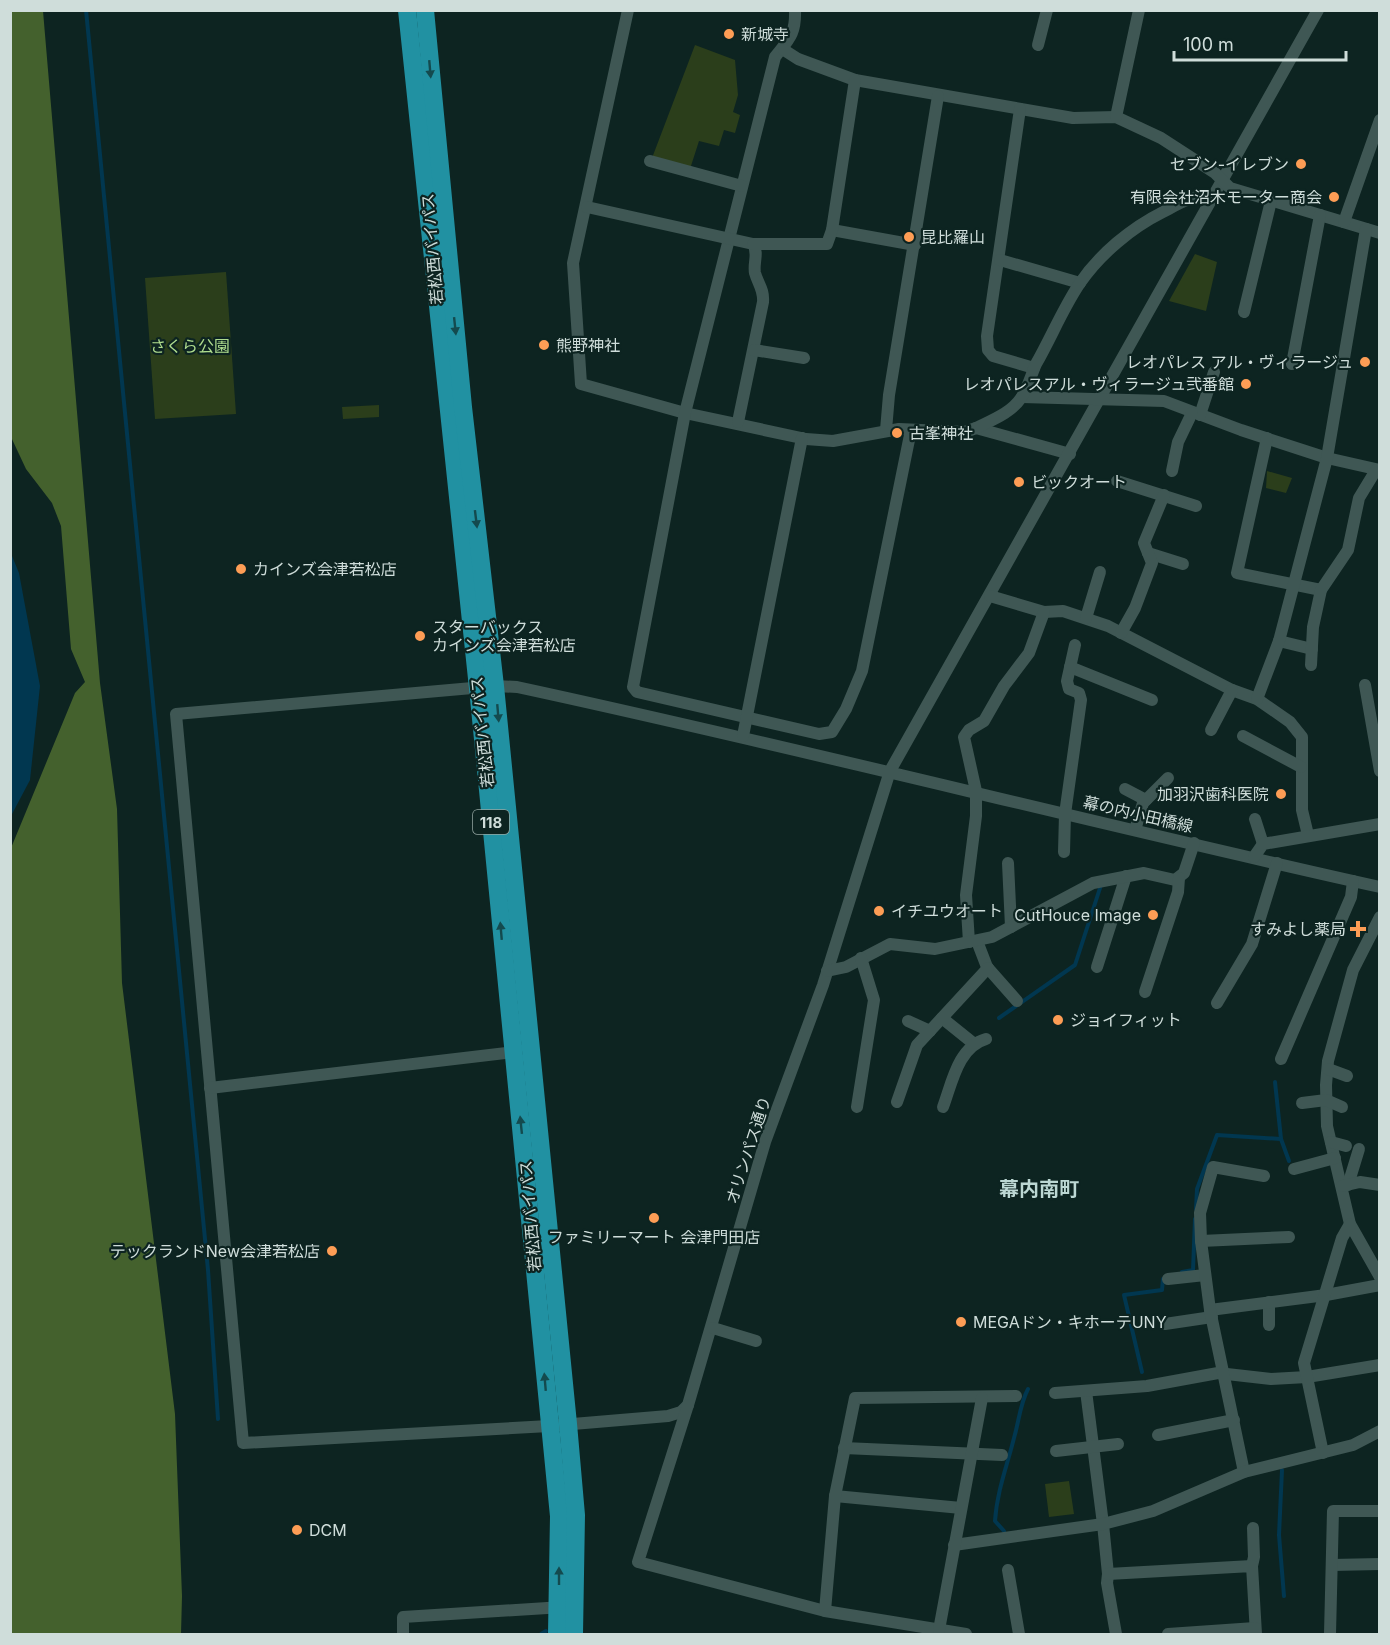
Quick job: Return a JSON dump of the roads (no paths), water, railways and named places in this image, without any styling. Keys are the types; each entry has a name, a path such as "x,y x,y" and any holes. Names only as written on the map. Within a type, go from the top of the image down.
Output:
{"highway":[{"name":"若松西バイパス","path":"407,10 487,687 568,1424 576,1515 568,1607 557,1635"},
{"name":"若松西バイパス","path":"425,10 487,687 514,1052 549,1426 568,1607 574,1635"}],"street":[{"path":"628,10 573,263 581,384 685,413 738,422 802,438 833,441 886,430 965,432 1003,414 1022,397 1034,368 1080,283 1126,234 1150,218 1190,198 1202,195 1214,197"},
{"path":"795,10 794,30 784,50 776,57 685,413 633,687 637,692 819,734 832,732 846,709 862,671 911,430"},
{"path":"1038,45 1047,10"},
{"path":"1116,117 1139,10"},
{"name":"オリンパス通り","path":"825,1611 638,1562 713,1328 765,1142 827,971 890,771 1101,401 1318,10"},
{"path":"784,50 798,59 855,80 1073,118 1116,117 1161,138 1215,173 1230,188 1380,232"},
{"path":"586,207 753,244 827,244 832,230 855,80"},
{"path":"886,430 889,395 938,96"},
{"path":"1020,109 988,350 993,356 1034,368"},
{"path":"1344,222 1380,120"},
{"path":"650,161 742,186"},
{"path":"1245,312 1271,201"},
{"path":"1292,364 1320,215"},
{"path":"1257,699 1280,640 1327,458 1366,229"},
{"path":"832,230 915,245"},
{"path":"738,422 754,350 764,289 755,274 756,249 753,244"},
{"path":"1000,260 1080,283"},
{"path":"754,350 804,358"},
{"path":"1172,471 1178,442 1196,414 1214,372"},
{"path":"1022,397 1164,401 1327,458 1378,470 1359,498 1348,550 1321,590 1313,627 1311,665"},
{"path":"976,428 1070,454"},
{"path":"743,736 802,438"},
{"path":"1267,438 1237,573 1321,590"},
{"path":"1117,481 1196,506"},
{"path":"1121,633 1144,587 1152,563 1144,543 1164,495"},
{"path":"1148,553 1183,564"},
{"path":"1086,618 1100,572"},
{"path":"990,596 1044,612 1063,611 1086,618 1121,633 1232,690 1257,699 1298,730 1302,737 1302,810 1308,835"},
{"path":"1017,1001 988,968 973,942 966,895 976,816 976,791 964,736 984,721 1004,686 1029,653 1044,612"},
{"path":"1280,640 1312,649"},
{"path":"1064,852 1065,814 1081,700 1079,693 1069,689 1070,668 1075,645"},
{"path":"1070,668 1152,700"},
{"path":"1365,685 1380,771"},
{"name":"幕の内小田橋線","path":"210,1088 176,714 487,687 517,687 743,736 1380,887"},
{"path":"1211,730 1232,690"},
{"path":"1243,736 1301,767"},
{"path":"1134,830 1146,800 1168,778"},
{"path":"1125,789 1146,800"},
{"path":"1255,819 1263,844"},
{"path":"1254,857 1263,844 1380,824"},
{"path":"1144,992 1178,892 1179,878 1185,870 1194,843"},
{"path":"1008,863 1011,927"},
{"path":"1217,1003 1252,944 1277,863"},
{"path":"827,971 846,966 890,944 935,949 992,937 1092,883 1144,873 1172,880 1179,878"},
{"path":"1097,967 1126,876"},
{"path":"1281,1059 1350,897 1353,881"},
{"path":"1380,917 1353,970 1328,1069 1326,1100 1327,1125 1335,1158 1345,1185 1350,1224 1380,1277"},
{"path":"857,1107 874,1000 861,958"},
{"path":"897,1102 917,1045 988,968"},
{"path":"942,1018 973,1043"},
{"path":"908,1021 930,1031"},
{"path":"943,1107 959,1063 973,1043 986,1039"},
{"path":"514,1052 210,1088 243,1443 549,1426 668,1416 681,1412 688,1405"},
{"path":"1328,1069 1347,1076"},
{"path":"1302,1102 1326,1100 1342,1107"},
{"path":"1331,1142 1346,1146"},
{"path":"1345,1185 1359,1149"},
{"path":"1294,1168 1335,1158"},
{"path":"1244,1472 1211,1313 1201,1241 1200,1213 1213,1167 1264,1176"},
{"path":"1345,1185 1359,1182 1380,1185"},
{"path":"1323,1454 1304,1363 1342,1238 1350,1224"},
{"path":"1201,1241 1289,1237"},
{"path":"1168,1279 1205,1275"},
{"path":"1166,1324 1269,1302 1380,1285"},
{"path":"1269,1302 1269,1325"},
{"path":"713,1328 756,1341"},
{"path":"1055,1393 1147,1386 1218,1373 1250,1379 1307,1377 1380,1365"},
{"path":"1086,1391 1091,1447 1103,1524 1107,1583 1116,1635"},
{"path":"966,1635 825,1611 835,1496 844,1448 855,1398 1016,1396"},
{"path":"939,1630 982,1398"},
{"path":"1158,1436 1234,1420"},
{"path":"954,1545 1103,1524 1153,1511 1244,1472 1353,1445 1380,1431"},
{"path":"1056,1451 1118,1444"},
{"path":"844,1448 1002,1455"},
{"path":"835,1496 961,1508"},
{"path":"1330,1635 1333,1510 1380,1511"},
{"path":"1168,1635 1255,1631 1253,1528"},
{"path":"1332,1565 1380,1564"},
{"path":"1108,1574 1252,1566"},
{"path":"1008,1570 1019,1635"},
{"path":"403,1635 403,1617 568,1607"}],"water":[{"path":"10,551 19,573 40,686 30,780 11,816"}],"waterway":[{"path":"86,10 208,1270 218,1419"},
{"path":"999,1018 1075,965 1101,885"},
{"path":"1275,1082 1281,1139 1289,1161"},
{"path":"1196,1209 1197,1189 1217,1135 1281,1139"},
{"path":"1182,1272 1193,1270 1195,1219"},
{"path":"1142,1372 1124,1295 1162,1290 1163,1279"},
{"path":"1004,1531 995,1521 998,1499 1021,1407 1028,1389"},
{"path":"1282,1470 1279,1535 1284,1596"},
{"path":"541,1634 546,1631"}],"place":[{"name":"新城寺","path":"729,34"},
{"name":"セブン-イレブン","path":"1301,164"},
{"name":"有限会社沼木モーター商会","path":"1334,197"},
{"name":"昆比羅山","path":"909,237"},
{"name":"熊野神社","path":"544,345"},
{"name":"レオパレス アル・ヴィラージュ","path":"1365,362"},
{"name":"レオパレスアル・ヴィラージュ弐番館","path":"1246,384"},
{"name":"古峯神社","path":"897,433"},
{"name":"ビックオート","path":"1019,482"},
{"name":"カインズ会津若松店","path":"241,569"},
{"name":"スターバックス カインズ会津若松店","path":"420,636"},
{"name":"加羽沢歯科医院","path":"1281,794"},
{"name":"イチユウオート","path":"879,911"},
{"name":"CutHouce Image","path":"1153,915"},
{"name":"すみよし薬局","path":"1358,929"},
{"name":"ジョイフィット","path":"1058,1020"},
{"name":"ファミリーマート 会津門田店","path":"654,1218"},
{"name":"テックランドNew会津若松店","path":"332,1251"},
{"name":"MEGAドン・キホーテUNY","path":"961,1322"},
{"name":"DCM","path":"297,1530"}],"district":[{"name":"幕内南町","path":"1039,1189"}],"park label":[{"name":"さくら公園","path":"190,346"}]}
